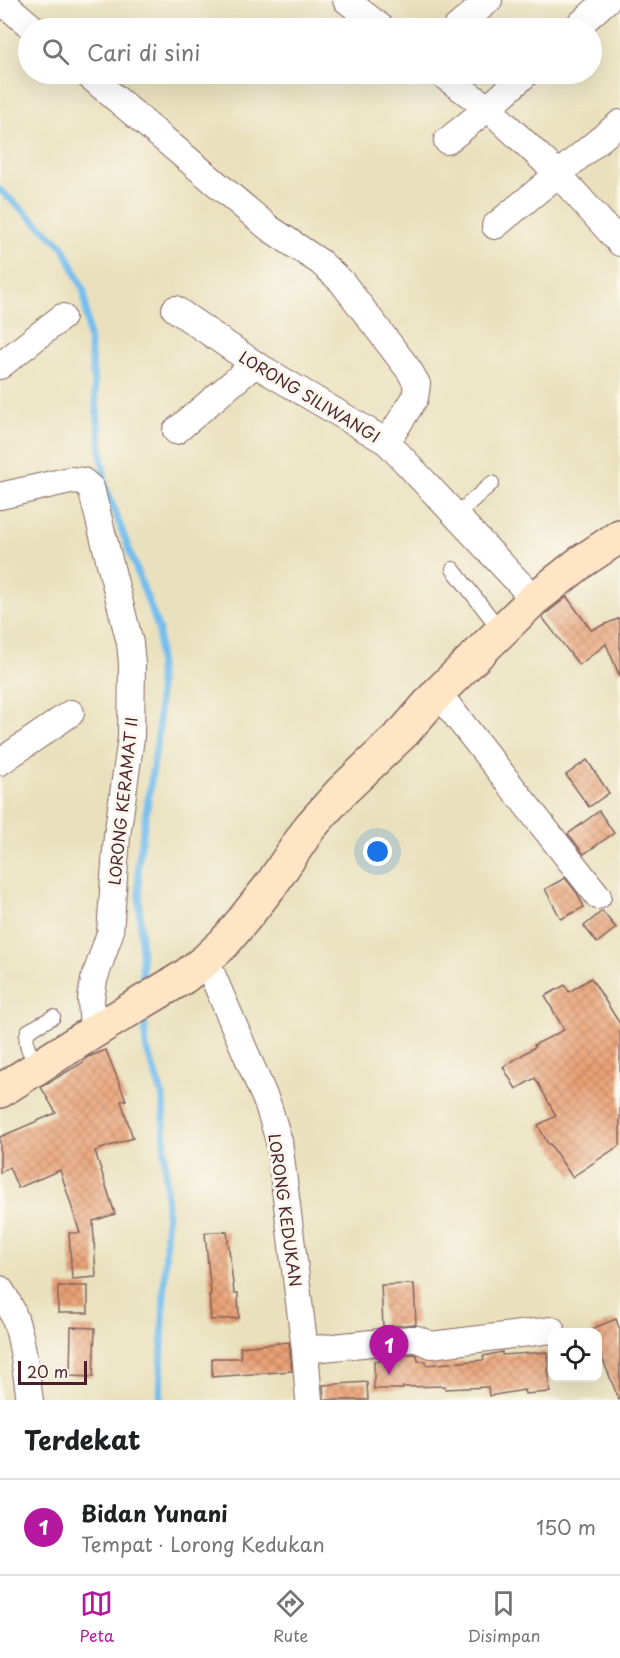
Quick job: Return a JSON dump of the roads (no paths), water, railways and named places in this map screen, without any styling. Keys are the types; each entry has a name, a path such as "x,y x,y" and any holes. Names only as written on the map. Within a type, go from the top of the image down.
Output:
{"street":[{"path":"0,0 21,18"},
{"path":"346,0 369,18"},
{"path":"468,18 489,0"},
{"path":"587,18 607,0"},
{"path":"99,84 269,228 320,262 342,282 409,370 417,384 415,398 387,442"},
{"path":"455,84 488,108 558,174 620,243"},
{"path":"447,141 515,84"},
{"path":"495,226 620,123"},
{"name":"LORONG SILIWANGI","path":"175,309 255,364 387,442 534,599"},
{"path":"0,366 62,317"},
{"path":"176,430 255,364"},
{"name":"LORONG KERAMAT II","path":"0,496 70,480 83,481 91,488 130,643 131,738 117,836 110,933 94,980 91,999 93,1032"},
{"path":"0,1091 195,968 224,943 271,885 310,827 341,792 405,731 438,693 534,599 580,562 620,536"},
{"path":"438,693 598,896"},
{"path":"0,762 71,713"},
{"name":"LORONG KEDUKAN","path":"195,968 268,1105 279,1141 309,1400"},
{"path":"0,1289 18,1328 30,1400"},
{"path":"305,1350 410,1339 417,1339 430,1345 548,1330"}],"lane":[{"path":"456,515 492,483"},
{"path":"453,569 501,631"},
{"path":"38,1067 25,1039 28,1031 53,1017"}],"waterway":[{"path":"0,190 63,246 84,291 105,485 159,630 159,729 138,865 143,989"},
{"path":"144,1013 146,1047 163,1097 167,1212 160,1400"}],"place":[{"name":"Bidan Yunani","path":"389,1375"}]}
